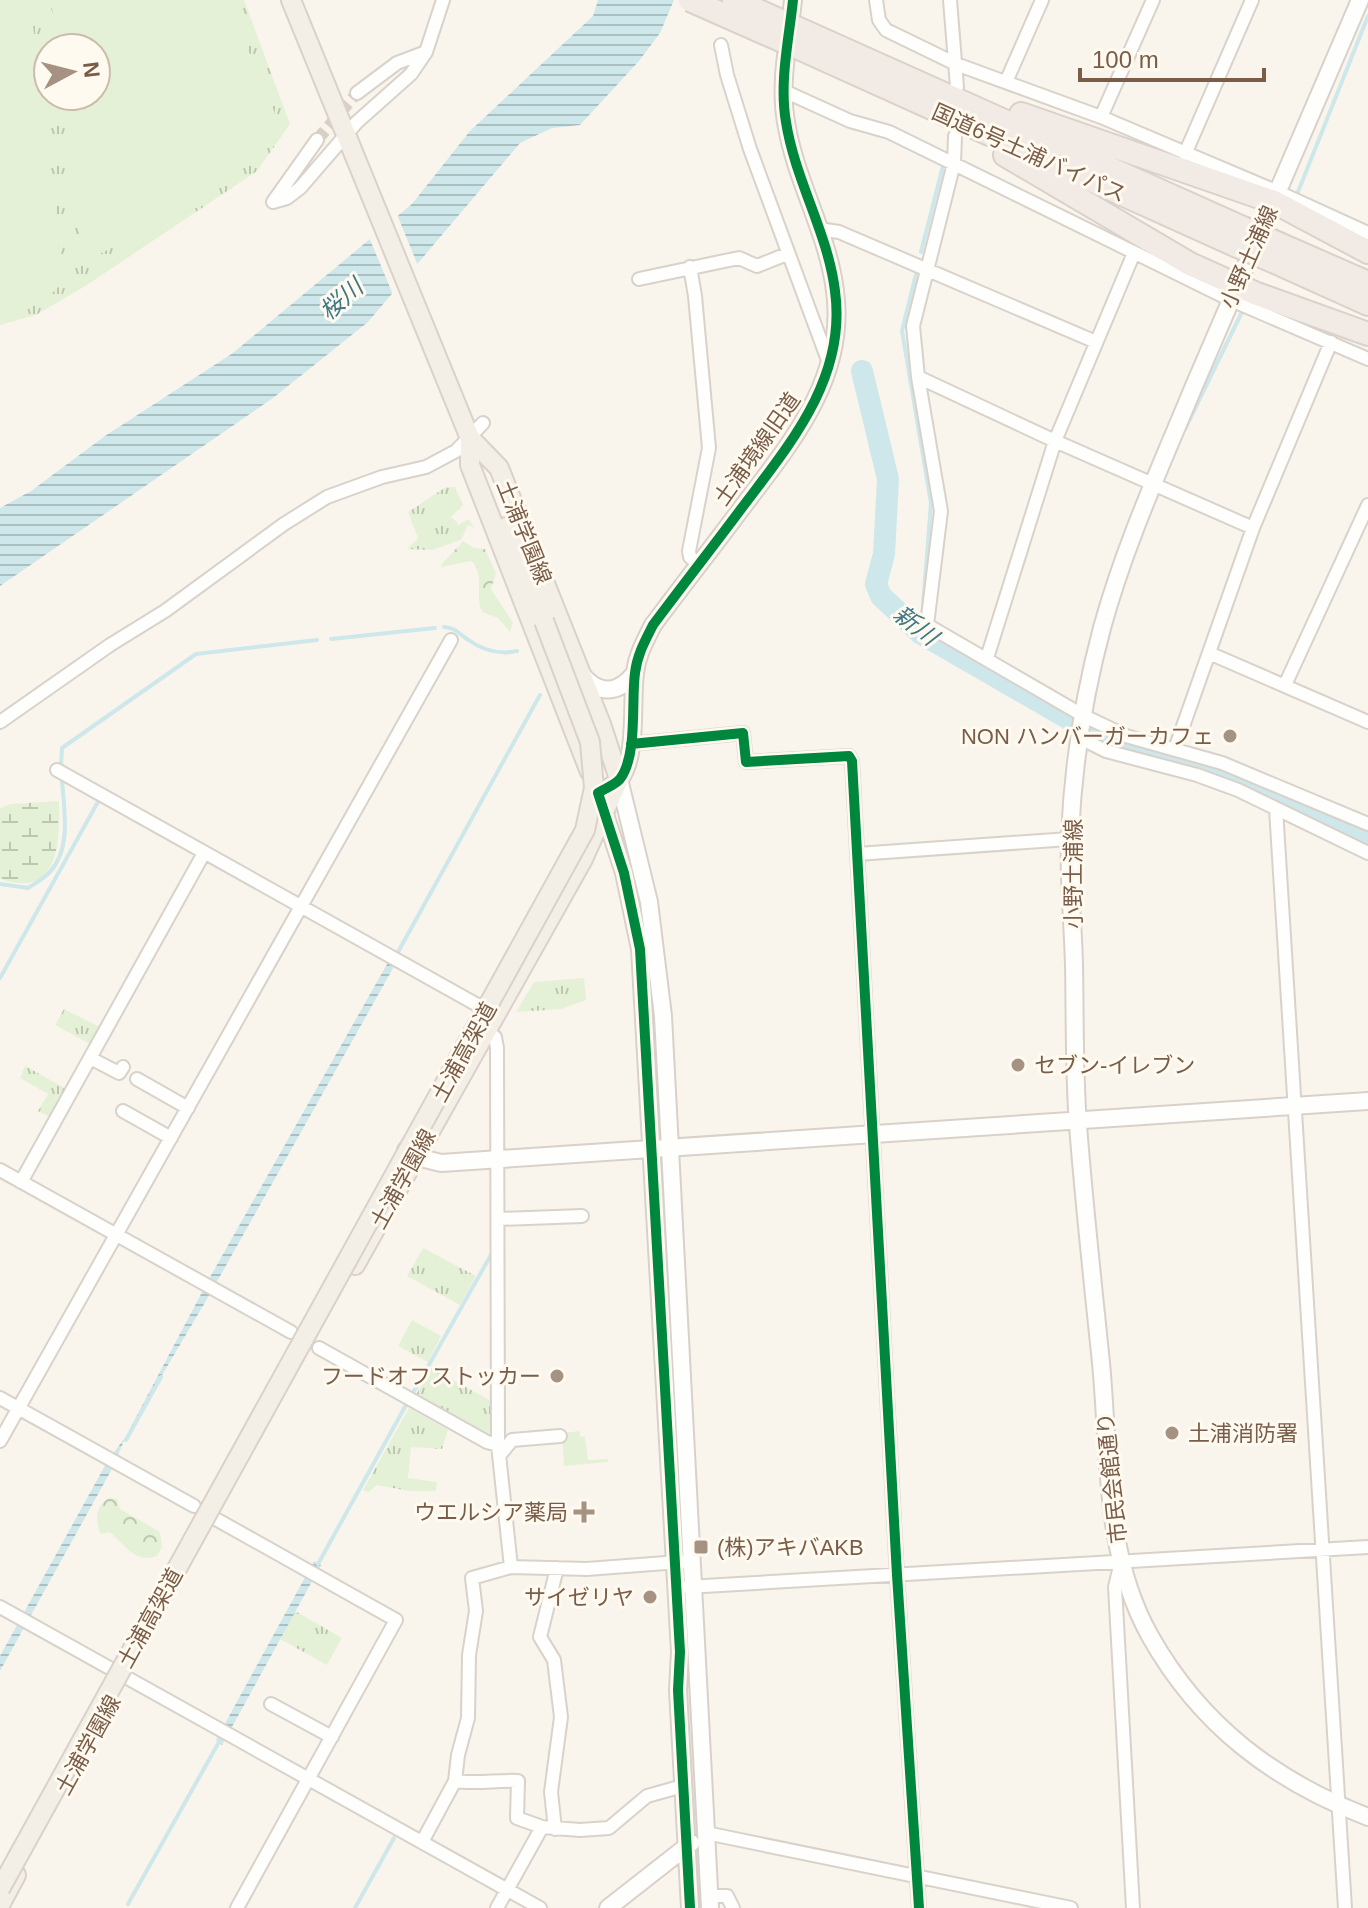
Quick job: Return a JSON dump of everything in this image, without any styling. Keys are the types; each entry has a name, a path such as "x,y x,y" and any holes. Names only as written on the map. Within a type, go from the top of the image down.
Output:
{"highway":[{"name":"国道6号土浦バイパス","path":"690,0 804,41 1276,252 1368,283"},
{"name":"国道6号土浦バイパス","path":"734,0 804,41"},
{"path":"1368,252 1276,197 1004,108 961,113 979,140 1234,293 1368,334"},
{"name":"国道6号土浦バイパス","path":"1276,252 1368,304"}],"main road":[{"name":"土浦学園線","path":"0,1871 214,1518 409,1152 481,1007 598,793 474,477 466,430 291,0"},
{"name":"土浦学園線","path":"0,1905 119,1673 409,1152 485,1032 583,859 619,779 582,675 499,468 466,430"},
{"name":"土浦高架道","path":"0,1889 585,830 594,788 593,757 584,721 466,430"}],"street":[{"path":"317,140 273,202 287,198 300,188 357,122 411,74 426,52 443,0"},
{"name":"土浦境線旧道","path":"619,779 631,744 634,674 639,653 653,625 784,454 822,389 829,363 837,316 835,292 786,122 784,91 793,0"},
{"path":"876,0 879,20 886,30 956,64 1101,117 1276,197 1368,233"},
{"path":"950,0 961,113 954,163 913,326 918,377 941,511 927,625 1084,716 1126,736 1222,763 1368,824"},
{"path":"1006,82 1042,0"},
{"path":"1101,117 1153,0"},
{"path":"1185,154 1252,0"},
{"name":"小野土浦線","path":"1077,1122 1069,839 1080,738 1102,630 1133,531 1360,0"},
{"path":"721,45 750,149 829,363"},
{"path":"357,93 397,63 426,52"},
{"path":"784,91 850,121 889,132 1134,253 1234,293 1368,359"},
{"path":"819,229 839,232 1096,342"},
{"path":"987,658 1055,441 1134,253"},
{"path":"639,279 739,258 757,266 787,254"},
{"path":"690,267 709,448 689,551 690,557 699,564"},
{"path":"1175,749 1253,528 1331,342"},
{"path":"918,377 1253,528"},
{"path":"0,722 327,497 382,477 426,467 456,451 466,430 483,423"},
{"path":"1285,685 1368,505"},
{"path":"0,1441 451,640"},
{"path":"1209,653 1368,722"},
{"path":"582,675 589,684 609,691 626,684 634,674"},
{"path":"631,744 743,733 746,762 849,756 852,761 897,1575 919,1908"},
{"path":"1080,738 1106,751 1225,785 1368,853"},
{"path":"57,770 481,1007"},
{"path":"683,1562 672,1147 657,946 643,873 619,779 598,793 633,909 640,949 651,1148 683,1562 685,1587 706,1833 710,1902 727,1896 733,1908"},
{"path":"1276,809 1345,1908"},
{"path":"857,854 1069,839"},
{"path":"21,1182 204,853"},
{"path":"485,1032 495,1037 497,1048 498,1451 511,1567"},
{"path":"90,1058 119,1073 123,1067"},
{"path":"137,1079 188,1108"},
{"path":"409,1152 441,1163 498,1160 1368,1101"},
{"path":"123,1111 171,1138"},
{"name":"市民会館通り","path":"1077,1122 1102,1374 1111,1513 1129,1590 1149,1635 1191,1698 1256,1759 1296,1785 1368,1817"},
{"path":"0,1170 291,1332"},
{"path":"498,1219 582,1216"},
{"path":"319,1348 498,1451"},
{"path":"0,1398 194,1506"},
{"path":"498,1451 512,1440 560,1436"},
{"path":"214,1518 396,1620 237,1908"},
{"path":"685,1587 1368,1547"},
{"path":"422,1842 455,1781 468,1718 469,1655 476,1611 472,1578 511,1567 683,1562"},
{"path":"1121,1562 1115,1587 1133,1908"},
{"path":"497,1908 549,1828 561,1717 554,1660 540,1637 557,1568"},
{"path":"685,1587 683,1786 690,1908"},
{"path":"0,1607 540,1908"},
{"path":"271,1704 332,1737"},
{"path":"455,1781 473,1784 518,1781 517,1818 549,1828 580,1830 609,1828 647,1796 683,1786"},
{"path":"608,1908 706,1833 1071,1908"}],"green space":[{"path":"0,0 244,0 290,124 257,171 87,285 36,315 0,325"},
{"path":"0,0 30,0 34,32 32,112 43,112 63,283 44,300 0,325"},
{"path":"51,0 227,0 275,113 225,168 153,226 84,262 65,112 112,112 112,32 55,32"},
{"path":"446,487 455,487 463,505 451,517 458,523 457,526 468,519 475,528 468,525 461,540 432,550 407,549 418,538 408,512"},
{"path":"463,541 474,548 485,549 496,573 491,589 513,623 510,632 498,618 482,612 474,563 470,561 442,567"},
{"path":"59,801 56,849 45,874 34,881 20,883 0,879 0,808 11,804"},
{"path":"584,978 586,1000 561,1009 516,1012 534,982"},
{"path":"64,1009 100,1027 90,1044 55,1025"},
{"path":"25,1066 65,1088 50,1117 38,1111 48,1094 20,1078"},
{"path":"423,1248 476,1276 460,1305 407,1276"},
{"path":"412,1320 441,1336 428,1362 398,1346"},
{"path":"431,1368 493,1402 494,1433 491,1436 416,1395"},
{"path":"409,1408 448,1430 442,1449 411,1447 408,1478 437,1482 435,1491 409,1491 377,1485 369,1492 363,1490"},
{"path":"580,1431 580,1436 585,1437 588,1460 608,1459 608,1462 564,1466 562,1433"},
{"path":"109,1498 117,1499 120,1509 160,1532 162,1547 157,1556 136,1555 110,1532 101,1534 97,1524 98,1514 101,1505"},
{"path":"295,1611 342,1638 327,1665 280,1639"}],"water":[{"name":"桜川","path":"598,0 674,0 660,33 639,61 580,125 552,128 520,143 368,322 273,398 0,586 0,508 31,491 105,436 233,353 412,204 470,131 593,16"},
{"path":"395,950 401,954 210,1294 126,1436 209,1279"},
{"path":"126,1436 113,1467 0,1671 0,1656 107,1462"},
{"path":"314,1561 321,1565 222,1745 216,1740"}],"pier":[{"path":"396,212 419,268 394,297 368,235"}],"waterway":[{"path":"1298,192 1368,16"},
{"path":"921,252 944,162"},
{"path":"917,270 902,331 931,503 922,619"},
{"path":"1185,429 1242,312"},
{"name":"新川","path":"862,371 888,479 884,554 876,584 881,596 920,633 1069,719"},
{"path":"444,627 485,649 517,651"},
{"path":"331,639 435,628"},
{"path":"61,766 62,748 196,654 317,640"},
{"path":"398,952 540,695"},
{"name":"新川","path":"1091,731 1125,747 1218,773 1368,837"},
{"path":"0,884 28,888 47,875 56,863 65,829 62,780"},
{"path":"0,978 99,800"},
{"path":"413,1393 492,1253"},
{"path":"126,1440 161,1377"},
{"path":"318,1564 406,1405"},
{"path":"128,1904 219,1742"},
{"path":"355,1908 394,1838"}],"tunnel":[{"path":"317,140 357,93"}],"cycle path":[{"path":"690,1908 678,1690 680,1652 640,949 624,873 598,793 618,781 626,769 632,742 636,666 653,625 795,434 811,408 832,353 836,323 831,269 796,165 784,107 784,76 793,0"},
{"path":"631,744 743,733 746,762 849,756 852,761 897,1575 919,1908"}],"place":[{"name":"NON ハンバーガーカフェ","path":"1230,736"},
{"name":"セブン-イレブン","path":"1018,1065"},
{"name":"フードオフストッカー","path":"557,1376"},
{"name":"土浦消防署","path":"1172,1433"},
{"name":"ウエルシア薬局","path":"584,1512"},
{"name":"(株)アキバAKB","path":"701,1547"},
{"name":"サイゼリヤ","path":"650,1597"}]}
